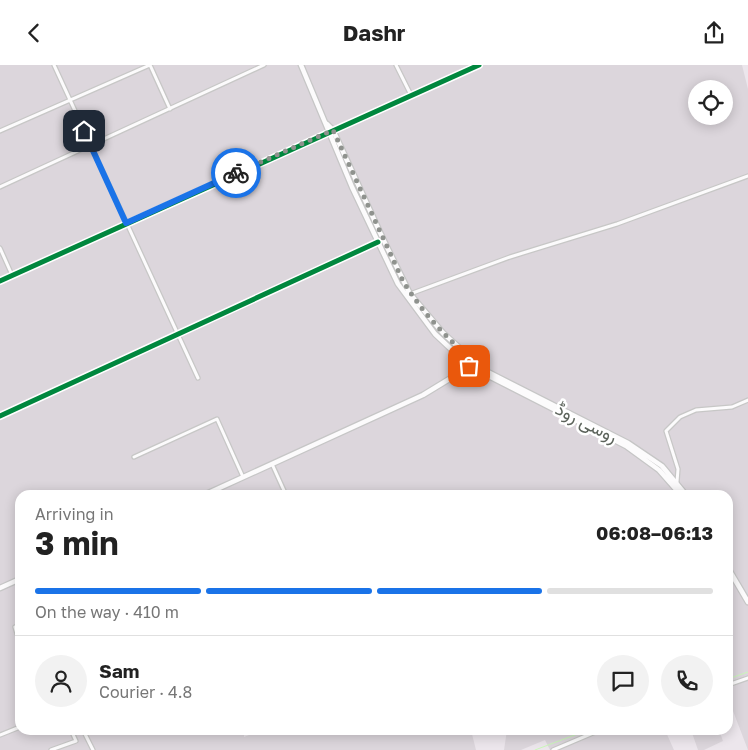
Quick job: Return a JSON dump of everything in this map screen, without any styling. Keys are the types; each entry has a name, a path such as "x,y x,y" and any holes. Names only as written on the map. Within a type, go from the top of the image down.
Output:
{"main road":[{"name":"روسی روڈ","path":"301,65 378,242 408,295 435,334 472,368 626,447 659,469 677,490"},
{"name":"روسی روڈ","path":"330,131 408,295 443,333 486,371 628,443 662,466 678,482 683,490"},
{"path":"215,490 443,384 478,365 476,362"},
{"path":"733,576 748,602"},
{"path":"0,588 15,581"}],"street":[{"path":"54,65 90,147 198,378"},
{"path":"0,131 150,65 170,109"},
{"path":"0,187 264,65"},
{"path":"396,65 411,95"},
{"path":"0,281 479,65"},
{"path":"408,295 510,257 617,225 748,175"},
{"path":"0,416 378,242"},
{"path":"0,248 12,275"},
{"path":"678,482 678,469 666,431 680,417 696,410 732,407 748,400"},
{"path":"134,457 217,419 243,477"},
{"path":"272,463 284,490"},
{"path":"733,683 748,678"},
{"path":"0,735 15,729"},
{"path":"51,750 76,741 73,735"},
{"path":"86,735 93,750"},
{"path":"553,750 588,735"}],"shaded area":[{"path":"0,65 742,65 748,89 748,750 733,711 733,490 15,490 15,735 244,735 244,737 249,735 472,735 476,750 0,750"},
{"path":"506,735 667,735 674,750 550,750 545,740 521,750 504,750"},
{"path":"693,735 721,735 723,741 704,750 698,750"}],"waterway":[{"path":"733,677 748,672"},
{"path":"535,750 575,735"}],"cycle path":[{"path":"0,281 479,65"},
{"path":"0,416 378,242"}],"way so far":[{"path":"236,173 333,130 403,281 419,305 443,333 475,362 473,361 469,366"}],"route":[{"path":"84,131 126,223 236,173"}]}
